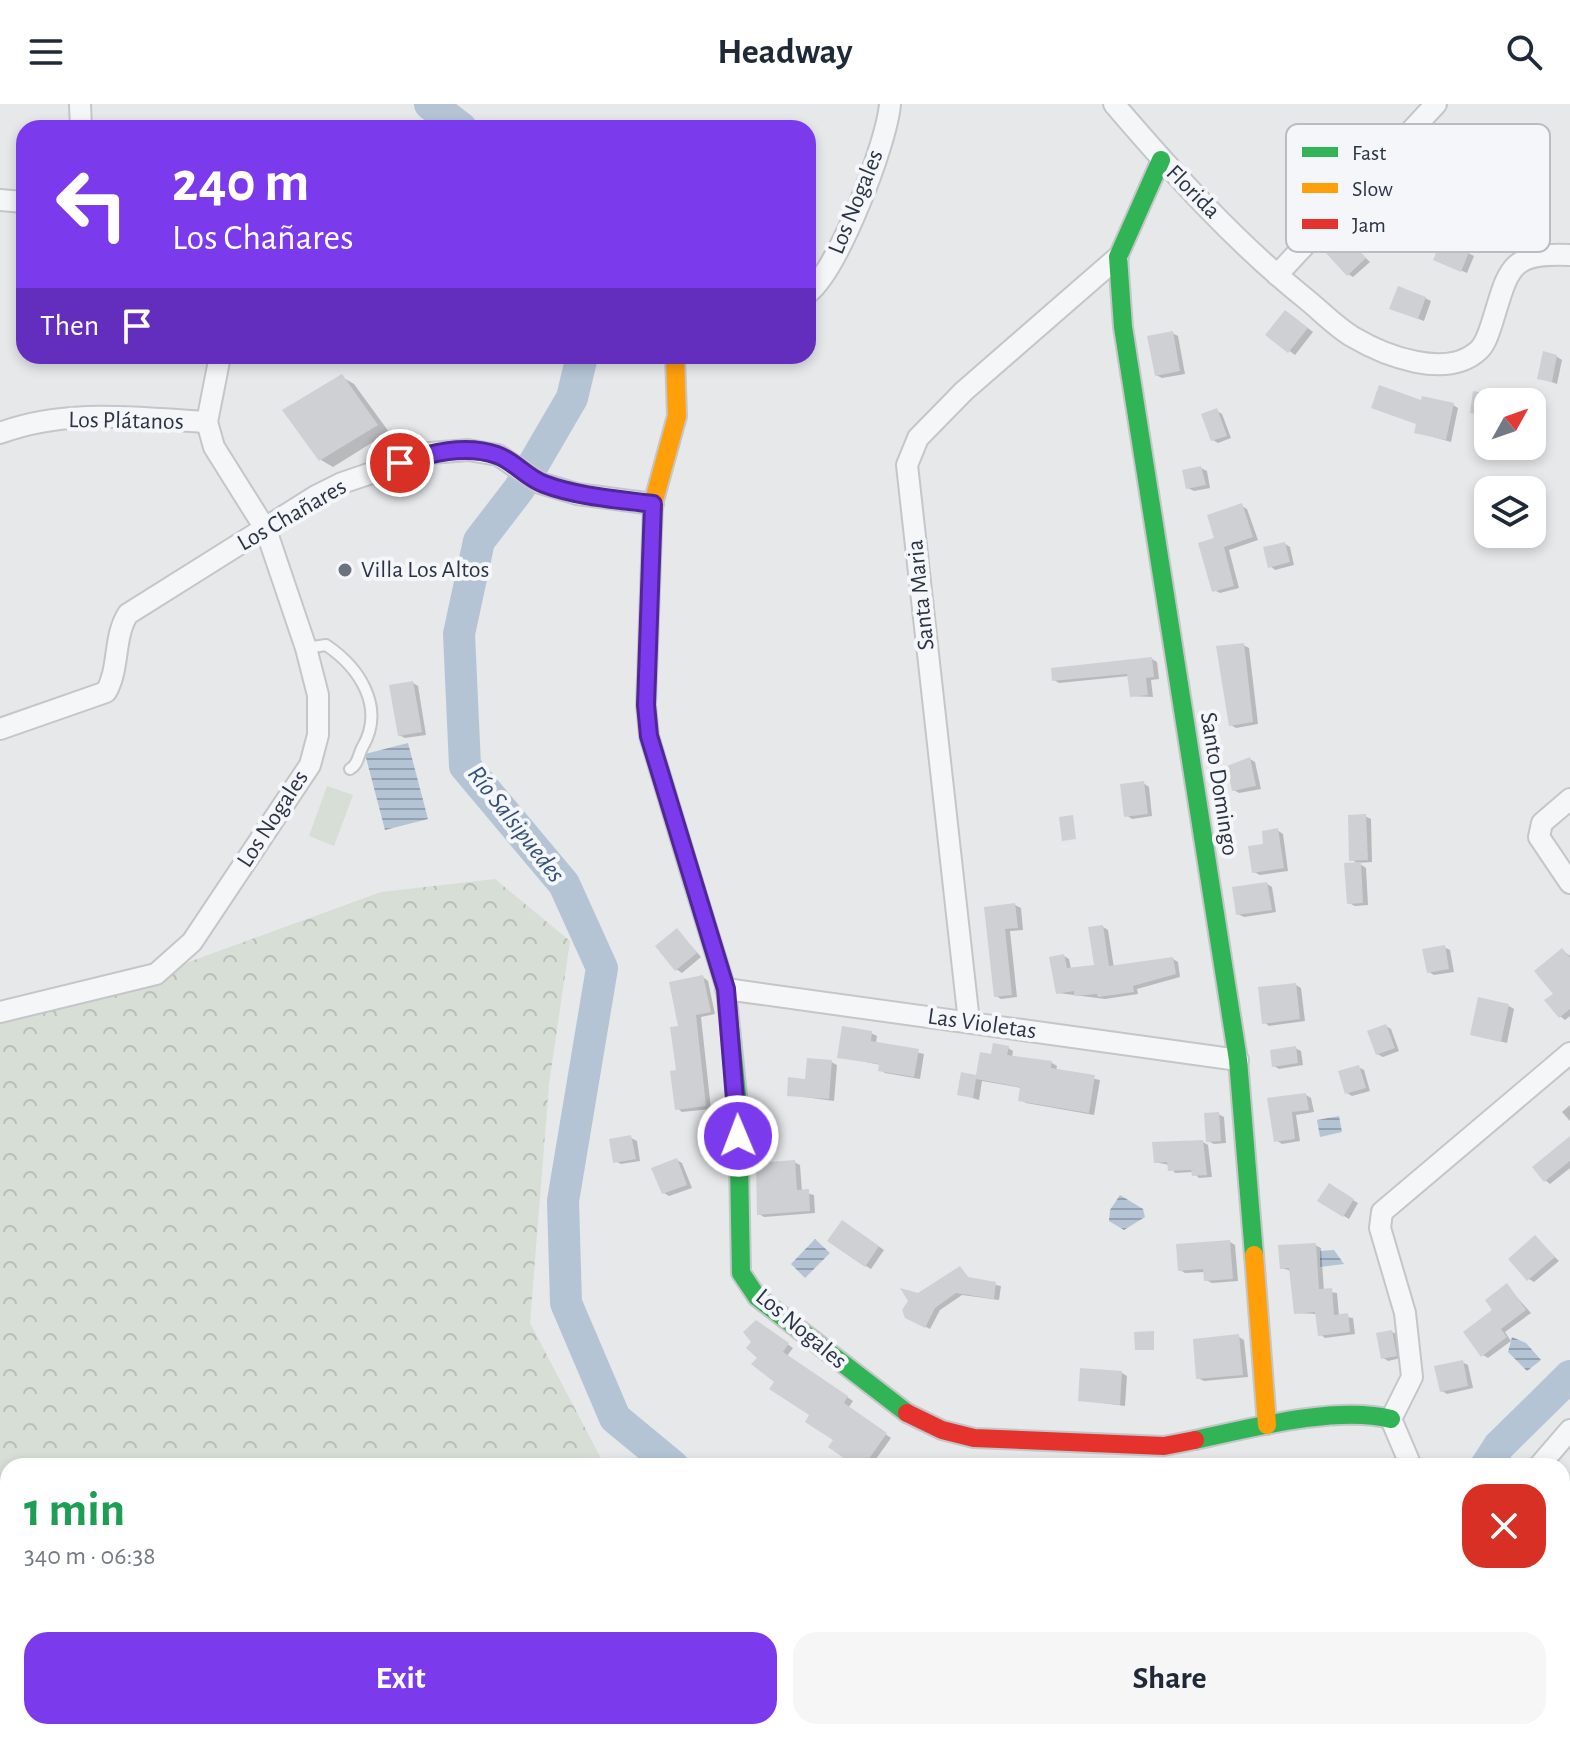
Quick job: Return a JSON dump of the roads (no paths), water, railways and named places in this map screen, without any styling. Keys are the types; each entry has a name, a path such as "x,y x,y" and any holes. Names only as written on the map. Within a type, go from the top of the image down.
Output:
{"street":[{"name":"Los Nogales","path":"816,284 826,273 850,229 890,104"},
{"name":"Florida","path":"1114,104 1161,160 1277,275 1352,337 1408,360 1445,363 1479,350 1487,337 1509,269 1521,259 1540,253 1570,255"},
{"path":"1417,124 1436,104"},
{"name":"Santo Domingo","path":"1161,160 1118,257 1123,327 1238,1060 1267,1425"},
{"path":"1277,275 1298,252"},
{"name":"Santa Maria","path":"969,1022 907,465 918,438 964,391 1118,257"},
{"path":"207,422 218,364"},
{"name":"Los Nogales","path":"675,364 677,416 653,504 646,705 649,736 726,989 738,1105 741,1273 757,1297 829,1356 908,1414 942,1430 974,1438 1164,1446 1267,1425 1368,1413 1391,1419"},
{"name":"Los Plátanos","path":"0,433 24,424 89,415 207,422"},
{"name":"Los Nogales","path":"0,1012 156,974 192,942 310,765 318,735 318,695 306,648 266,530 214,447 207,422"},
{"name":"Los Chañares","path":"0,729 106,692 113,680 121,624 128,614 342,483 430,453 468,450 498,455 540,483 577,494 653,504"},
{"path":"1570,799 1542,823 1539,837 1570,883"},
{"name":"Las Violetas","path":"726,989 1238,1060"},
{"path":"1408,1458 1391,1419 1412,1377 1405,1313 1380,1228 1382,1212 1570,1053"},
{"path":"1546,1458 1570,1430"}],"lane":[{"path":"306,648 326,645 342,656 360,678 371,701 373,720 368,739 355,767 350,769"}],"water":[{"path":"408,743 428,819 385,830 365,754"},
{"path":"1339,1116 1342,1132 1320,1137 1317,1120"},
{"path":"1120,1195 1143,1209 1145,1217 1124,1230 1109,1221 1110,1210"},
{"path":"815,1239 830,1253 805,1278 791,1264"},
{"path":"1334,1250 1344,1264 1320,1267 1320,1251"},
{"path":"1512,1337 1526,1343 1541,1360 1527,1371 1508,1352"}],"waterway":[{"name":"Río Salsipuedes","path":"430,104 451,120"},
{"name":"Río Salsipuedes","path":"580,364 572,398 519,489 479,541 459,634 465,766 564,884 602,968 563,1201 566,1303 615,1418 663,1458"},
{"name":"Río Salsipuedes","path":"1491,1458 1499,1446 1570,1376"}],"place":[{"name":"Villa Los Altos","path":"345,570"}]}
